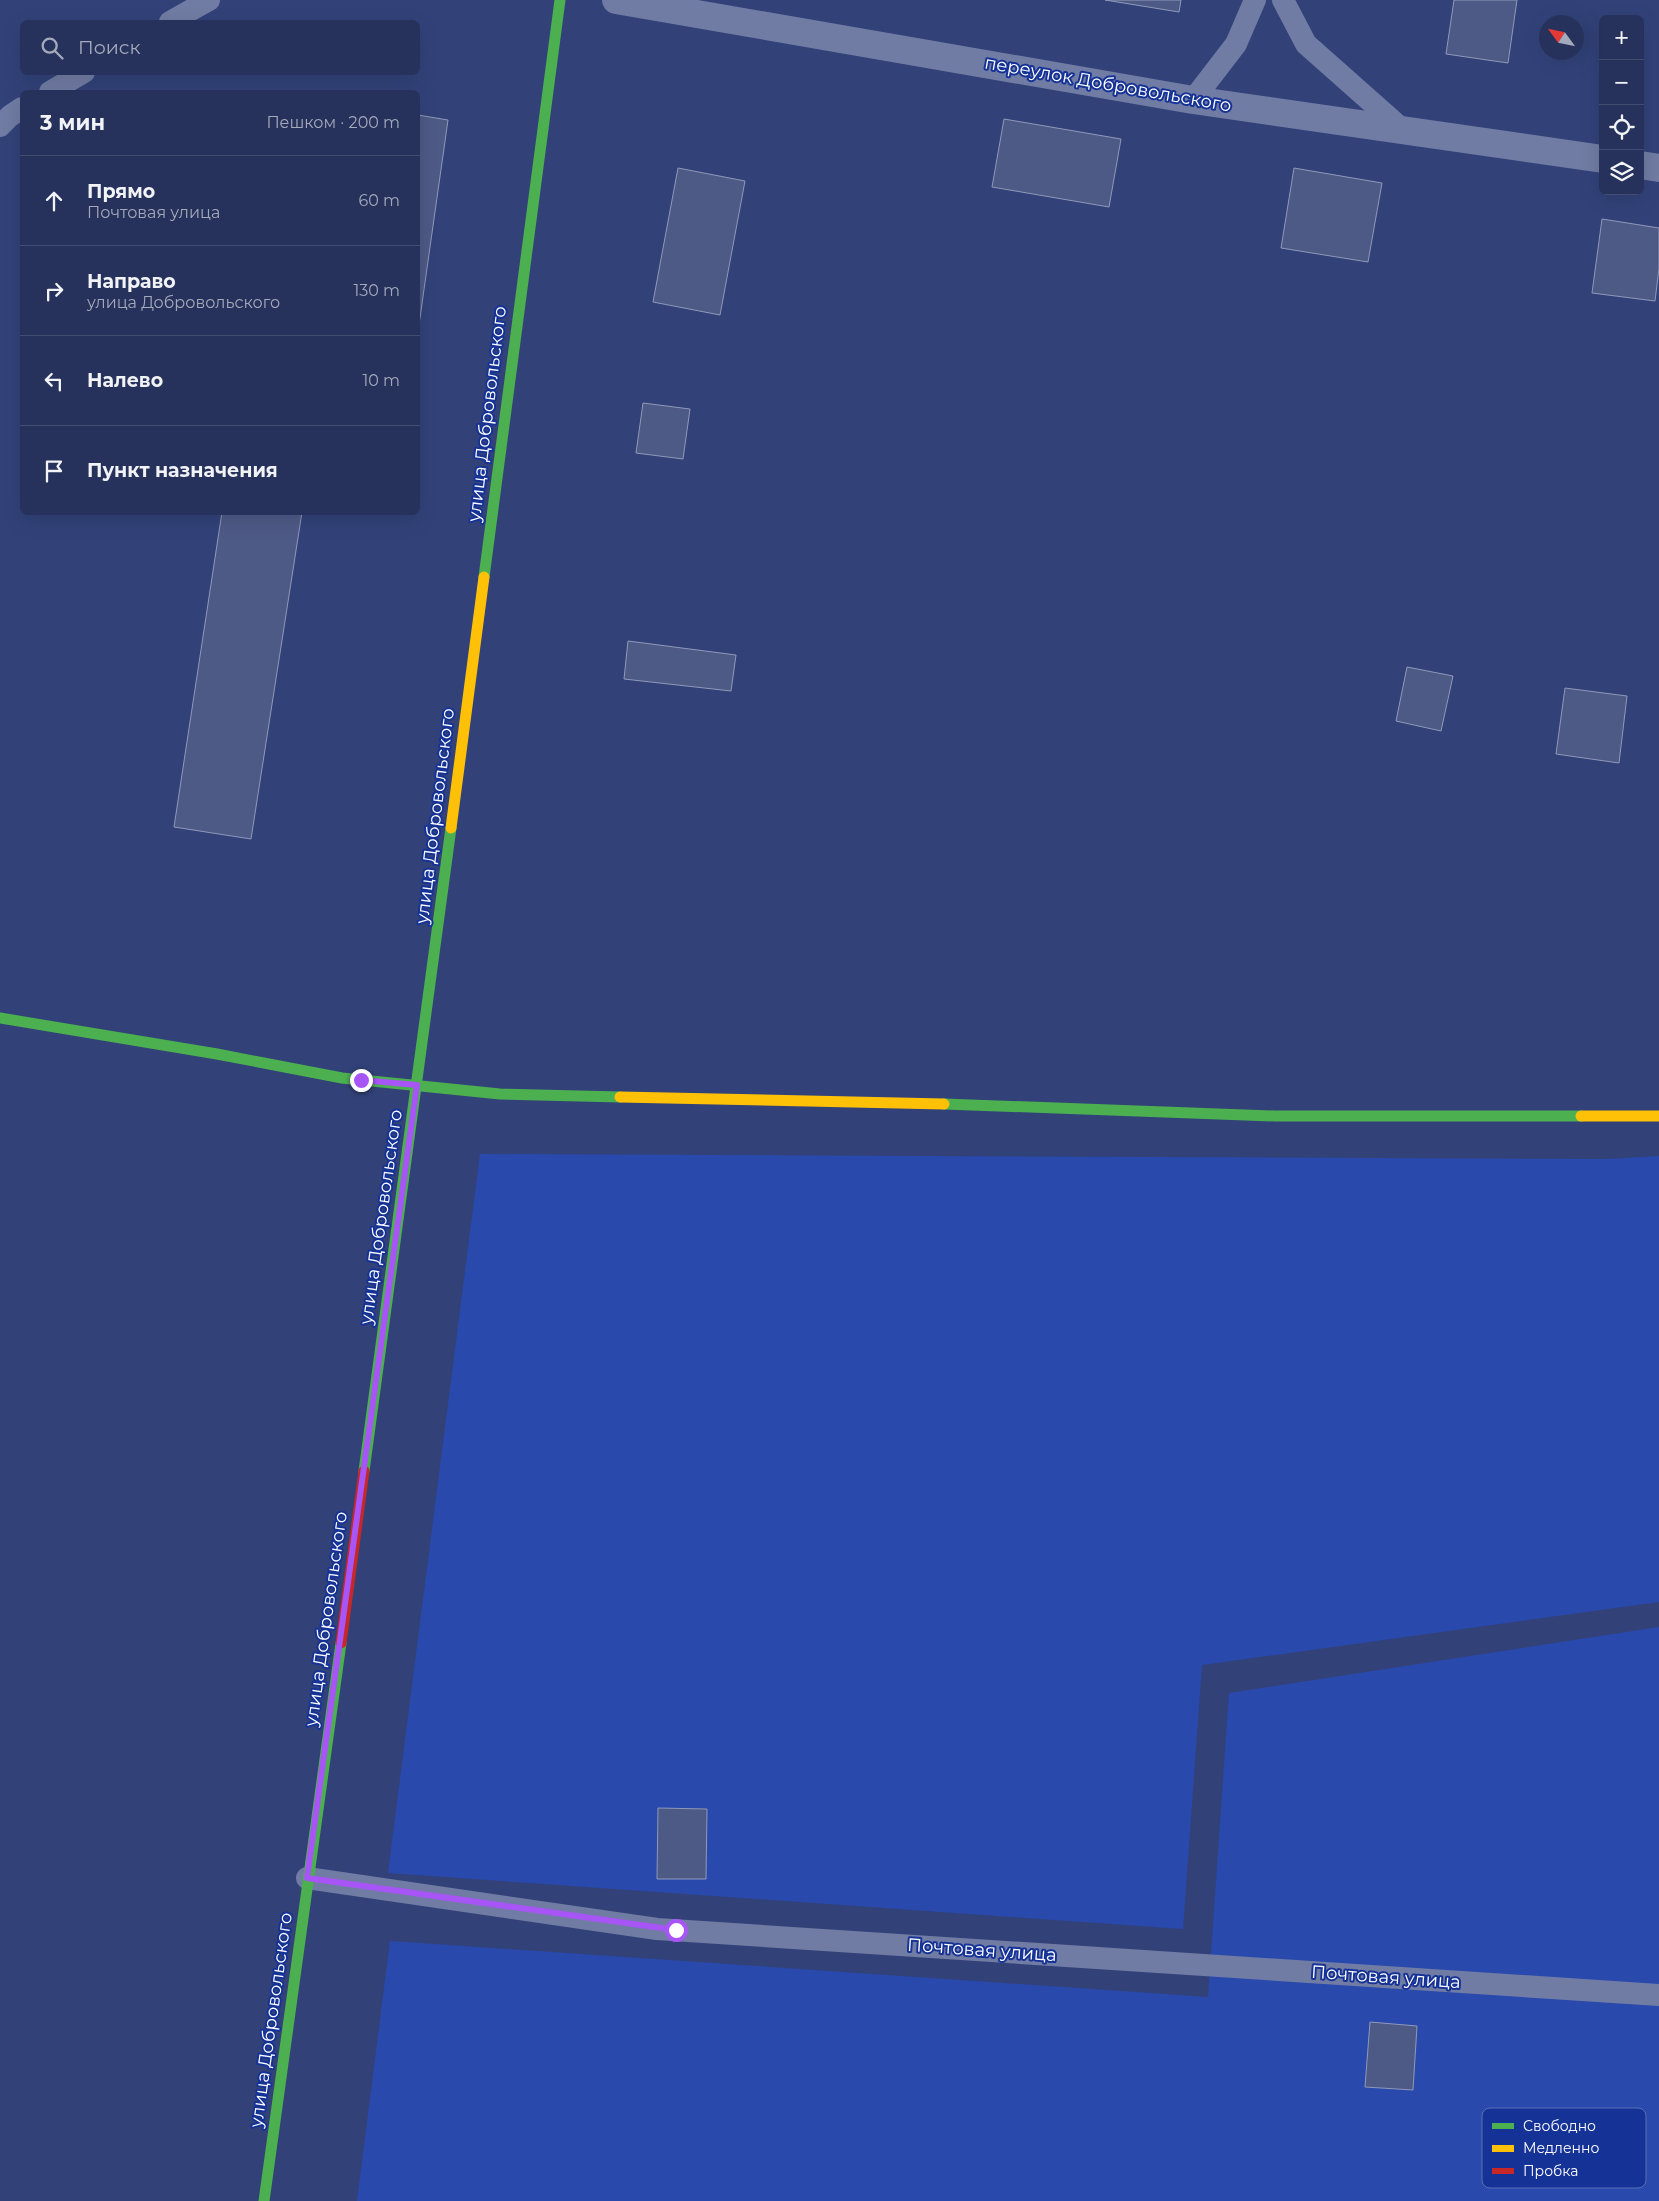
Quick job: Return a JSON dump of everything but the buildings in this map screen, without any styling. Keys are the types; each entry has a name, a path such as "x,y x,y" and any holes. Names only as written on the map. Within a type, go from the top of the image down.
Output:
{"street":[{"name":"улица Добровольского","path":"264,2201 417,1085 560,0"},
{"name":"переулок Добровольского","path":"616,0 1193,100 1599,158"},
{"path":"1644,166 1659,168"},
{"path":"0,1018 217,1054 342,1078 500,1094 925,1102 1275,1116 1659,1116"}],"lane":[{"path":"174,20 209,0"},
{"path":"1193,100 1236,44 1255,0"},
{"path":"1283,0 1306,44 1403,130"},
{"path":"53,90 79,75"},
{"name":"Почтовая улица","path":"307,1878 657,1929 1659,1995"}],"shaded area":[{"path":"480,1154 1607,1159 1659,1156 1659,1602 1202,1665 1183,1929 388,1873"},
{"path":"1659,1627 1659,2201 357,2201 390,1941 1208,1997 1229,1693"}],"traffic: fast":[{"path":"484,577 560,0"},
{"path":"364,1471 451,828"},
{"path":"0,1018 217,1054 342,1078 500,1094 620,1097"},
{"path":"944,1104 1275,1116 1581,1116"},
{"path":"264,2201 341,1643"}],"traffic: slow":[{"path":"451,828 484,577"},
{"path":"620,1097 944,1104"},
{"path":"1581,1116 1659,1116"}],"traffic: jam":[{"path":"341,1643 364,1471"}],"route":[{"path":"361,1080 417,1085 307,1878 657,1929 676,1930"}]}
